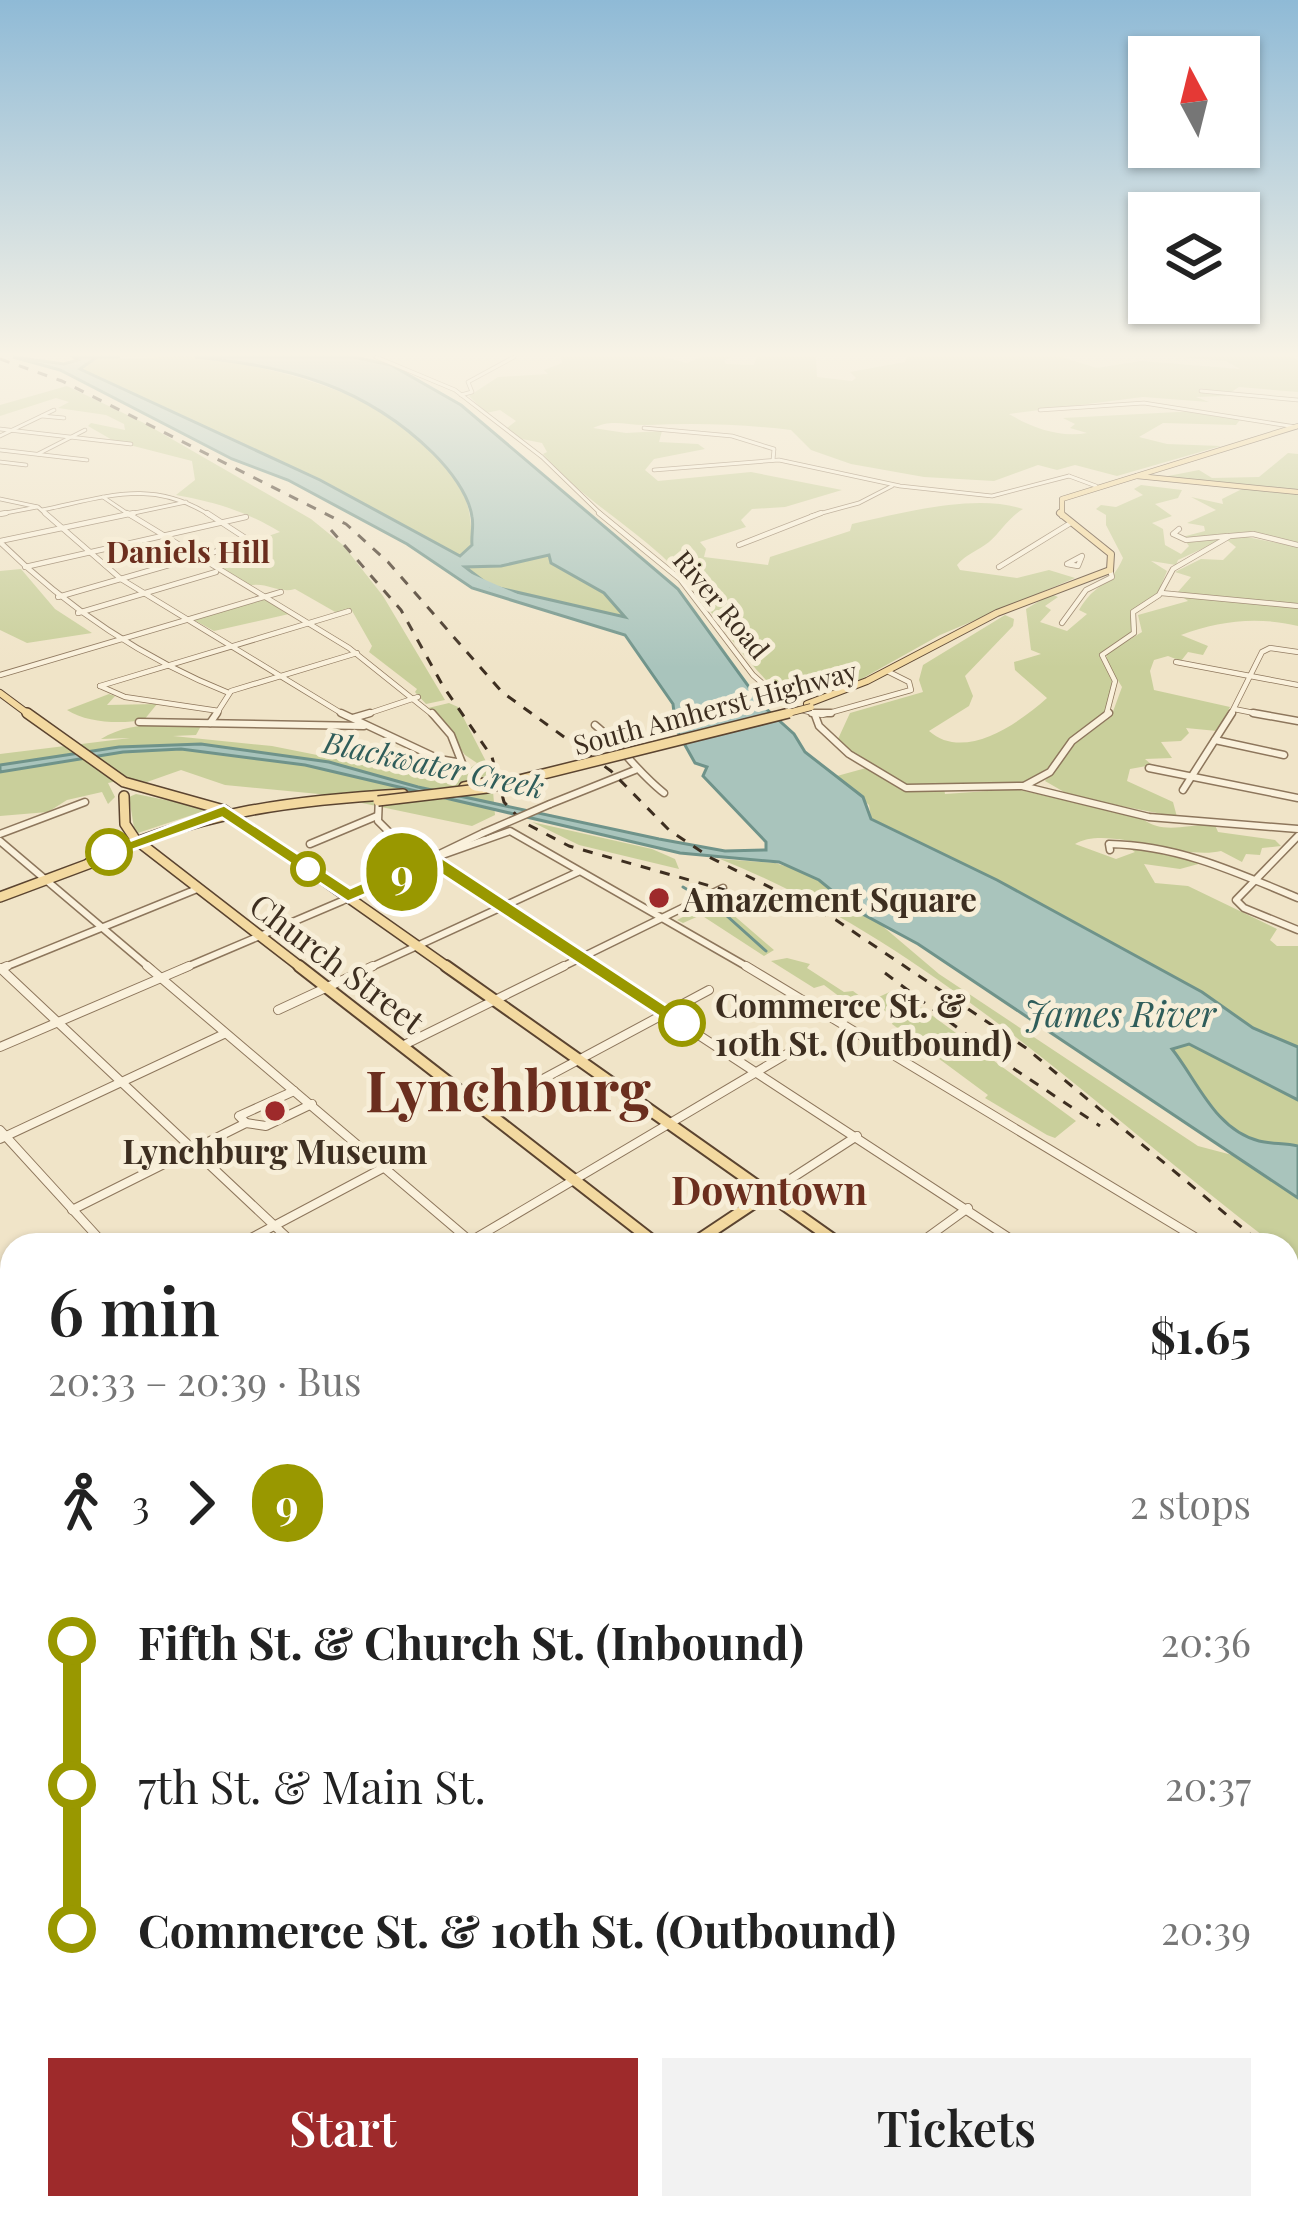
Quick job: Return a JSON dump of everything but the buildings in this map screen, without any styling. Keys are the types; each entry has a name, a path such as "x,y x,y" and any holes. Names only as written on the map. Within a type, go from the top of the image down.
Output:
{"main road":[{"path":"1110,570 1113,559 1058,511 1062,500 1096,485 1182,461"},
{"path":"1137,474 1298,492"},
{"name":"South Amherst Highway","path":"226,812 346,799 378,806 487,788 811,708 892,674 1009,611 1110,570"},
{"path":"2,696 120,784 226,812 825,1233"},
{"path":"120,784 125,824 139,842"},
{"path":"124,796 162,796"},
{"path":"0,897 226,812"},
{"name":"Church Street","path":"139,842 642,1233"},
{"path":"709,1233 769,1193"}],"street":[{"name":"River Road","path":"545,461 575,493 669,568 709,613 753,675 780,700 811,708 818,726 849,754 898,786 920,790 1022,786 1149,817 1298,832"},
{"path":"653,470 766,461"},
{"path":"776,461 893,485 992,496 1070,476"},
{"path":"0,462 26,465"},
{"path":"1061,473 1096,485"},
{"path":"739,545 769,537 804,518 862,505 893,485"},
{"path":"0,514 134,490 189,501 250,542 58,597"},
{"path":"0,499 40,508 143,594 365,727 439,759 463,763 458,747 418,697 358,653 218,572 103,497"},
{"path":"0,541 189,501"},
{"path":"24,567 246,517"},
{"path":"998,567 1069,524"},
{"path":"1179,529 1173,534 1183,540 1253,534 1298,545"},
{"path":"1022,786 1050,772 1072,741 1107,716 1115,684 1102,655 1130,637 1137,625 1133,612 1161,593 1169,572 1230,536"},
{"path":"0,541 78,613 119,639 229,693"},
{"path":"1082,556 1101,546"},
{"path":"1062,623 1086,590 1112,578 1110,570"},
{"path":"78,613 218,572"},
{"path":"0,675 281,592"},
{"path":"1161,593 1298,606"},
{"path":"219,711 125,697 100,686 349,611"},
{"path":"1183,790 1265,649 1298,652"},
{"path":"211,723 229,693 358,653"},
{"path":"1176,662 1298,685"},
{"path":"811,708 911,690 911,684 892,674"},
{"path":"352,718 418,697"},
{"path":"1234,709 1298,722"},
{"path":"139,722 365,727"},
{"path":"595,725 621,746 634,770 664,793"},
{"path":"1215,740 1284,755"},
{"path":"1149,768 1298,798"},
{"path":"431,859 634,770"},
{"path":"85,802 0,837 457,1233"},
{"path":"310,844 378,806 384,829 1003,1233"},
{"path":"0,1047 504,830 661,917 1188,1233"},
{"path":"1298,832 1236,898 1244,908 1298,930"},
{"path":"1110,850 1109,844 1148,846 1298,898"},
{"path":"278,1010 580,871"},
{"path":"402,1046 723,888"},
{"path":"197,889 0,968 282,1233"},
{"path":"485,1110 709,990"},
{"path":"94,1233 2,1135 224,1034"},
{"path":"487,1233 797,1048"},
{"path":"296,1091 239,1116 246,1124 260,1127 313,1104"},
{"path":"73,1210 246,1124"},
{"path":"769,1193 857,1136"},
{"path":"260,1233 385,1166"},
{"path":"933,1233 968,1208"}],"green space":[{"path":"192,461 209,461 311,519 343,545 383,596 445,700 426,704 417,689 369,652 372,646 351,609 337,613 295,589 248,586 215,565 218,553 280,532 229,508 176,495 195,480"},
{"path":"278,461 443,461 468,507 470,551 458,556"},
{"path":"550,461 653,461 645,470 658,481 751,472 842,490 785,507 752,509 741,520 746,527 700,542 706,549 704,557 768,565 770,557 850,531 852,524 938,506 1004,505 1023,509 961,561 960,570 1017,578 1049,570 1075,578 940,635 856,682 790,702 755,668 662,556"},
{"path":"841,461 1171,461 1117,476 1075,465 1057,470 1038,465 994,481 924,477"},
{"path":"1279,461 1298,461 1298,491 1163,477 1199,470 1212,478 1259,477"},
{"path":"1141,485 1182,490 1178,498 1155,504 1172,516 1152,523 1163,529 1165,545 1181,554 1189,546 1182,537 1205,531 1204,526 1187,523 1216,510 1191,497 1223,504 1222,499 1244,488 1298,494 1298,543 1236,533 1176,565 1151,561 1167,571 1158,593 1131,611 1131,633 1099,655 1112,681 1106,712 1070,740 1047,771 1031,781 944,788 945,794 1016,789 1159,826 1215,825 1218,832 1275,840 1281,846 1262,848 1260,855 1246,854 1242,862 1221,851 1186,851 1125,840 1089,839 1075,844 1116,859 1135,852 1126,846 1202,863 1180,869 1144,864 1155,883 1188,886 1277,929 1270,940 1277,946 1298,946 1298,1047 1253,1028 1202,992 997,880 871,818 869,805 837,776 866,768 838,739 850,713 923,692 919,680 923,665 1005,615 1014,619 1013,626 965,676 973,696 969,706 929,731 943,740 974,741 1006,728 1047,698 1015,670 1014,662 1041,654 1031,650 1026,609 1051,594 1058,597 1045,606 1051,610 1040,622 1067,631 1087,614 1079,610 1123,558 1106,525 1106,515 1096,509 1116,507 1143,495 1134,489"},
{"path":"1242,536 1298,547 1298,626 1253,621 1209,626 1181,635 1208,646 1203,655 1188,652 1181,661 1168,656 1154,660 1150,671 1154,690 1230,707 1217,731 1186,728 1189,733 1181,741 1161,742 1172,758 1145,759 1152,765 1130,769 1127,781 1173,802 1177,817 1071,796 1045,781 1073,745 1111,717 1122,687 1106,661 1107,653 1142,632 1138,615 1188,601 1177,593 1191,577 1175,572 1201,559 1223,560 1236,547 1227,540"},
{"path":"549,555 551,563 604,593 626,618 490,586 465,567 501,566"},
{"path":"21,569 55,609 92,633 27,643 0,630 0,571"},
{"path":"262,598 289,614 214,631 192,619"},
{"path":"115,696 107,705 157,704 144,720 125,722 94,720 67,710"},
{"path":"449,703 458,707 494,777 486,779 493,791 495,815 472,826 319,794 225,785 181,770 147,782 108,783 115,797 108,804 102,792 67,800 48,812 0,816 0,754 130,738 101,739 150,725 201,726 196,735 173,736 272,746 452,782 477,763 465,755 428,708"},
{"path":"136,794 210,809 135,834 129,797"},
{"path":"532,822 652,849 675,859 679,869 579,845"},
{"path":"720,859 775,863 827,879 939,974 1198,1146 1232,1155 1298,1191 1298,1233 1260,1233 942,982 797,894"},
{"path":"716,900 774,950 764,956 701,915 683,923 677,920"},
{"path":"787,958 810,964 807,968 868,1002 896,989 1076,1121 1055,1138 1047,1135 985,1098 988,1095 892,1024 889,1012 874,1009 864,1015 824,985 814,988 771,961"},
{"path":"1189,1044 1298,1100 1298,1146 1244,1135 1219,1116 1171,1049"}],"water":[{"name":"James River","path":"236,461 278,461 460,556 472,545 473,520 457,482 439,461 527,461 678,589 762,705 794,734 805,752 863,797 871,819 997,880 1202,992 1253,1028 1298,1047 1298,1100 1189,1044 1172,1049 1208,1103 1230,1126 1259,1141 1298,1146 1298,1198 918,944 857,911 819,880 779,862 680,853 305,765 181,749 123,752 0,772 0,765 119,747 201,744 329,762 418,787 659,839 725,851 766,850 766,842 703,776 707,767 695,763 676,729 673,704 625,635 472,588 407,544 288,480","holes":["549,555 551,563 604,593 625,617 490,586 465,567 501,566"]}],"waterway":[{"name":"James River","path":"462,573 517,596"},
{"path":"683,887 717,907 766,951"}],"railway":[{"path":"220,461 346,524 388,562 502,692 611,771 669,830 711,858 836,920 1026,1048 1249,1233"},
{"path":"331,530 401,610 443,686 492,757 504,802 523,822 569,846 767,902"},
{"path":"885,973 999,1059 1100,1126"}],"bus line":[{"name":"9","path":"109,852 224,811 348,896 431,859 682,1023"}],"place":[{"name":"Amazement Square","path":"659,898"},
{"name":"Commerce St. & 10th St. (Outbound)","path":"682,1023"},
{"name":"Lynchburg Museum","path":"275,1111"}],"district":[{"name":"Daniels Hill","path":"188,551"},
{"name":"Lynchburg","path":"508,1088"},
{"name":"Downtown","path":"769,1189"}],"water label":[{"name":"Blackwater Creek","path":"434,764"}]}
